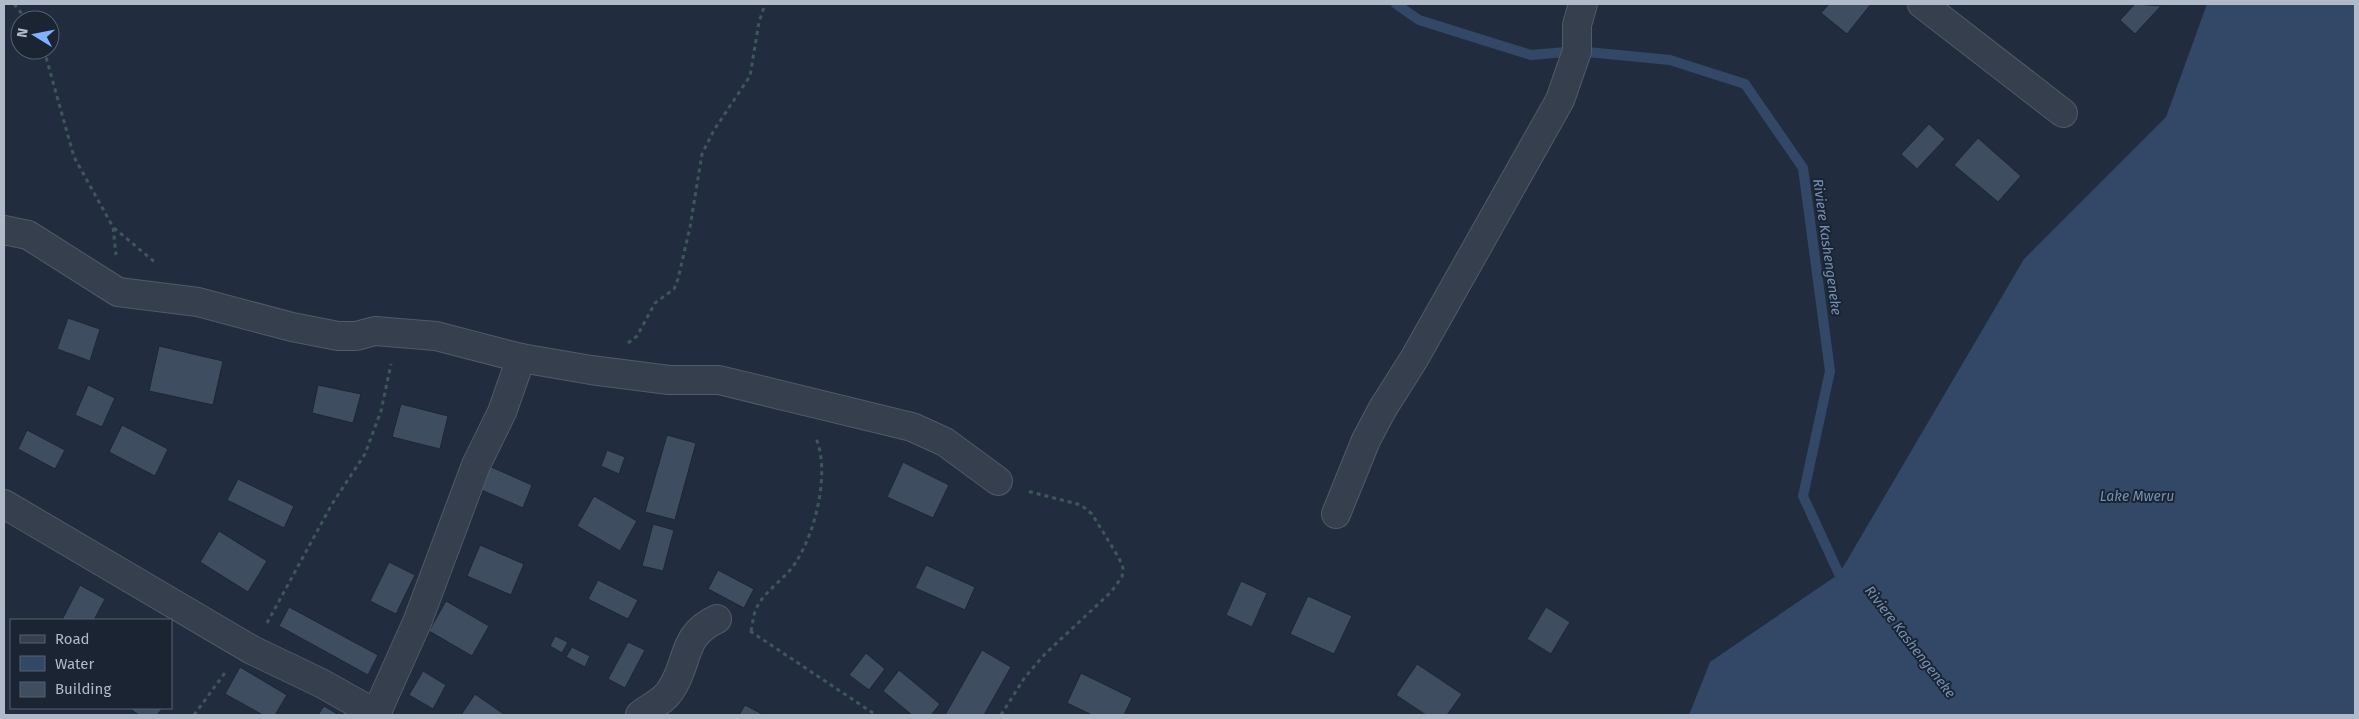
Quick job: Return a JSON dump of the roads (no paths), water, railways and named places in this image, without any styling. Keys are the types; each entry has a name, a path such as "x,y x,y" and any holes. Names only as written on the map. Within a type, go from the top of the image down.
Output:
{"street":[{"path":"1336,514 1366,440 1383,408 1414,359 1560,100 1577,51 1577,25 1583,4"},
{"path":"1922,4 2063,113"},
{"path":"4,230 28,236 118,292 198,302 292,327 338,336 356,336 375,331 436,336 521,358 591,370 669,380 719,380 912,428 945,442 998,481"},
{"path":"4,504 252,650 321,683 377,714 418,620 476,465 502,412 521,358"},
{"path":"640,715 670,692 692,638 706,624 717,619"}],"water":[{"name":"Lake Mweru","path":"2207,4 2355,4 2355,715 1689,715 1710,662 1839,574 2024,259 2166,117"}],"waterway":[{"name":"Riviere Kashengeneke","path":"1396,4 1419,20 1531,55 1577,51 1670,60 1745,84 1803,168 1830,371 1803,496 1839,574 1846,584"}]}
